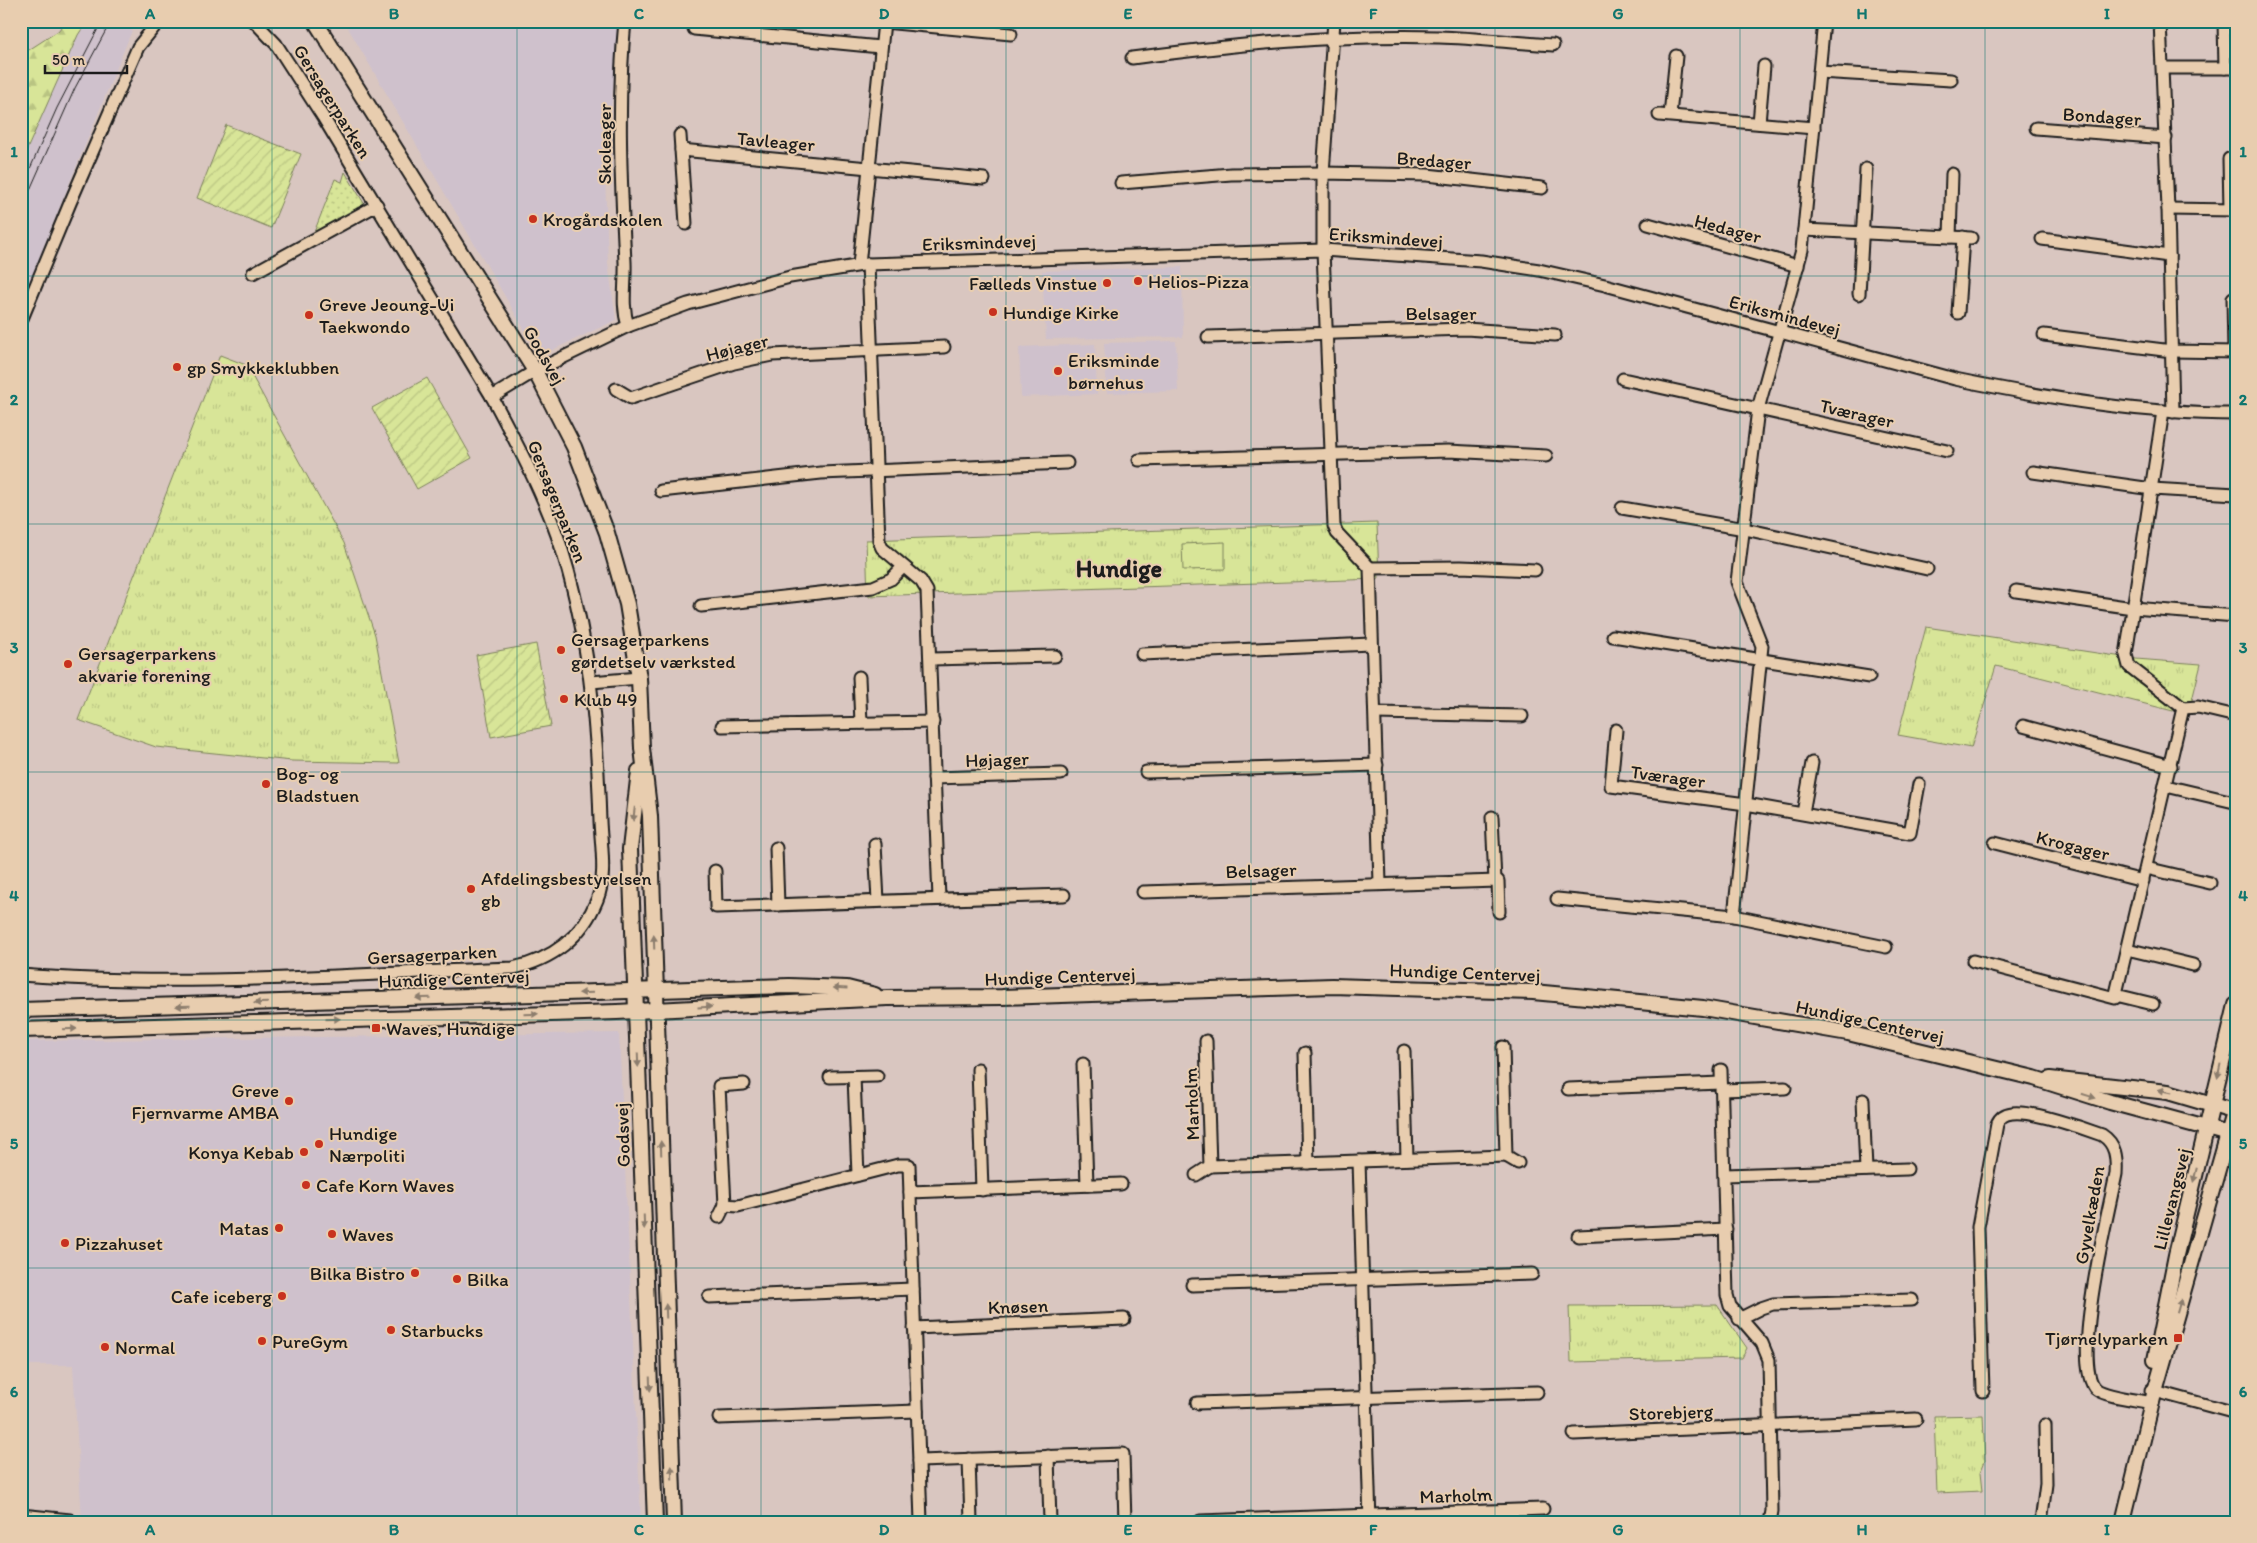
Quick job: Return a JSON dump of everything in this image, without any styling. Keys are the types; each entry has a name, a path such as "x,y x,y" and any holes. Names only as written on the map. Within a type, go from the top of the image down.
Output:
{"street":[{"path":"21,321 138,47 160,21"},
{"name":"Gersagerparken","path":"21,975 143,980 331,976 513,968 548,957 564,946 578,932 598,898 602,875 598,741 591,682 576,602 558,537 517,444 492,397 377,205 276,44 254,21"},
{"name":"Godsvej","path":"315,21 535,371 574,447 607,533 627,604 639,678 642,748 650,816 674,1522"},
{"name":"Skoleager","path":"625,21 620,121 626,271 624,303 628,326"},
{"path":"1334,21 1323,173 1323,250 1334,526 1337,533 1370,568 1371,644 1378,764 1380,883"},
{"path":"1734,916 1761,658 1761,639 1737,582 1745,529 1758,409 1798,266 1804,230 1824,21"},
{"name":"Bondager","path":"2160,21 2166,138 2172,351 2168,411"},
{"path":"2163,68 2230,68 2224,21"},
{"path":"939,899 931,659 926,591 920,581 880,545 872,349 864,264 868,167 884,22 1011,34"},
{"path":"694,30 880,47"},
{"path":"1132,58 1250,43 1332,38 1439,37 1553,45"},
{"path":"1676,56 1665,115 1814,128"},
{"path":"1759,123 1764,66"},
{"path":"1819,72 1951,80"},
{"name":"Bondager","path":"2036,128 2166,138"},
{"path":"680,135 686,224"},
{"name":"Tavleager","path":"681,150 984,179"},
{"path":"2168,209 2233,210 2229,158"},
{"path":"1859,294 1866,169"},
{"name":"Bredager","path":"1121,183 1230,174 1323,173 1427,175 1542,188"},
{"path":"1950,237 1952,174"},
{"path":"253,272 377,205"},
{"name":"Hedager","path":"1648,224 1798,266"},
{"path":"1804,230 1967,238 1958,313"},
{"path":"2042,239 2169,256"},
{"name":"Eriksmindevej","path":"535,371 628,326 688,304 735,290 790,277 864,264 1323,250 1481,261 1539,270 1780,331 1955,379 2119,407 2236,414"},
{"path":"2044,335 2172,351 2235,352 2234,298"},
{"name":"Belsager","path":"1208,337 1466,329 1555,335"},
{"name":"Højager","path":"616,389 630,398 734,363 772,355 944,347"},
{"path":"492,397 535,371"},
{"name":"Tværager","path":"1623,379 1947,451"},
{"path":"2168,411 2152,489 2126,655 2129,666 2183,708 2198,707 2236,716"},
{"path":"1139,460 1448,451 1546,456"},
{"path":"661,491 821,473 1067,463"},
{"path":"2033,472 2152,489 2236,494"},
{"path":"1622,508 1745,529 1927,569"},
{"path":"701,606 873,586 891,579 903,566"},
{"path":"1370,568 1461,567 1535,570"},
{"path":"2016,591 2133,608 2236,616"},
{"path":"1613,636 1761,658 1869,677"},
{"path":"1142,654 1371,644"},
{"path":"931,659 1055,656"},
{"path":"591,682 639,678"},
{"path":"859,678 861,723"},
{"path":"2116,995 2183,708"},
{"path":"1376,713 1522,716"},
{"path":"722,726 933,722"},
{"path":"2023,726 2171,766"},
{"name":"Tværager","path":"1616,730 1612,786 1804,813 1910,834 1919,784"},
{"name":"Godsvej","path":"642,748 630,849 655,1522"},
{"path":"1804,813 1812,763"},
{"path":"1146,772 1378,764"},
{"name":"Højager","path":"934,778 1061,774"},
{"path":"2166,786 2234,802"},
{"path":"1492,817 1495,881 1498,881 1499,912"},
{"name":"Krogager","path":"1995,843 2143,881"},
{"path":"875,844 878,901"},
{"path":"776,848 778,905"},
{"path":"2146,868 2210,883"},
{"path":"715,871 716,907 1064,895"},
{"name":"Belsager","path":"1143,892 1380,883 1495,881"},
{"path":"1557,899 1734,916 1886,947"},
{"path":"2127,949 2193,965"},
{"path":"1973,961 2115,998 2116,995 2153,1004"},
{"name":"Hundige Centervej","path":"21,1030 636,1011 887,998 1002,997 1332,986 1533,992 1703,1008 1848,1033 2034,1078 2110,1102 2232,1135"},
{"name":"Hundige Centervej","path":"21,1010 655,990 818,987 847,988 887,998"},
{"name":"Lillevangsvej","path":"2153,1395 2176,1255 2236,1005"},
{"name":"Marholm","path":"1206,1041 1210,1166"},
{"path":"1503,1047 1506,1156 1518,1163"},
{"path":"1404,1051 1407,1159"},
{"path":"1305,1053 1308,1163"},
{"path":"1083,1064 1087,1185"},
{"path":"978,1069 982,1190"},
{"path":"1721,1070 1727,1295 1730,1306 1739,1319 1762,1343 1769,1360 1772,1511 1770,1522"},
{"path":"830,1077 877,1076"},
{"path":"854,1077 858,1175"},
{"name":"Hundige Centervej","path":"2034,1078 2142,1087 2235,1110"},
{"path":"719,1217 725,1205 719,1086 744,1084"},
{"path":"1568,1090 1721,1086 1785,1088"},
{"path":"1864,1100 1866,1170"},
{"name":"Lillevangsvej","path":"2123,1522 2153,1395 2232,1135 2235,1110"},
{"name":"Gyvelkæden","path":"1983,1391 1978,1248 1980,1212 1997,1124 2000,1118 2006,1114 2021,1113 2102,1135 2109,1140 2113,1147 2116,1174 2088,1323 2088,1364 2091,1380 2097,1389 2110,1394 2153,1395"},
{"name":"Marholm","path":"1196,1175 1210,1166 1506,1156"},
{"path":"1359,1161 1370,1518"},
{"path":"725,1205 738,1206 898,1165 909,1165 921,1522"},
{"path":"1725,1175 1907,1169"},
{"path":"910,1192 1122,1184"},
{"path":"1578,1236 1726,1229"},
{"path":"1192,1285 1532,1274"},
{"path":"709,1297 913,1289"},
{"path":"1739,1319 1760,1308 1773,1304 1912,1300"},
{"name":"Knøsen","path":"914,1328 1124,1319"},
{"path":"1197,1403 1537,1392"},
{"path":"2153,1395 2236,1413"},
{"path":"720,1418 917,1411"},
{"name":"Storebjerg","path":"1574,1434 1916,1419"},
{"path":"2040,1522 2046,1484 2045,1424"},
{"path":"919,1460 1123,1454 1125,1522"},
{"path":"1048,1456 1050,1522"},
{"path":"969,1459 971,1522"},
{"name":"Marholm","path":"1200,1521 1370,1518 1543,1510"},
{"path":"21,1515 70,1520"}],"shaded area":[{"path":"87,21 133,21 133,28 21,302 21,162 78,35"},
{"name":"Krogårdskolen","path":"344,21 619,21 605,175 608,263 616,320 546,353 534,346"},
{"path":"1182,267 1183,337 1046,339 1042,271"},
{"name":"Eriksminde børnehus","path":"1176,341 1178,391 1107,393 1104,343"},
{"name":"Eriksminde børnehus","path":"1095,344 1097,394 1021,397 1019,347"},
{"path":"619,1033 641,1522 82,1522 73,1365 21,1365 21,1041"}],"green space":[{"path":"66,21 87,21 78,35 24,156 21,155 21,55 58,31"},
{"path":"226,125 301,154 271,228 197,198"},
{"path":"345,172 365,205 313,235 335,179 342,182"},
{"path":"220,355 246,365 344,543 375,635 399,763 292,761 156,747 78,720"},
{"path":"427,378 472,458 417,489 372,408"},
{"path":"1377,523 1379,579 868,596 866,540"},
{"path":"1225,542 1225,569 1183,570 1182,544"},
{"path":"1926,627 2136,659 2201,664 2192,700 2173,711 1996,666 1971,748 1898,735"},
{"path":"536,644 551,726 491,737 476,655"},
{"path":"1717,1305 1747,1348 1742,1358 1571,1362 1569,1306"},
{"path":"1983,1415 1985,1461 1980,1473 1982,1491 1937,1493 1934,1416"}],"tram line":[{"path":"21,189 57,108 102,21"},
{"path":"21,210 75,88 111,21"}],"place":[{"name":"Krogårdskolen","path":"533,219"},
{"name":"Helios-Pizza","path":"1138,281"},
{"name":"Fælleds Vinstue","path":"1107,283"},
{"name":"Hundige Kirke","path":"993,312"},
{"name":"Greve Jeoung-Ui Taekwondo","path":"309,315"},
{"name":"gp Smykkeklubben","path":"177,367"},
{"name":"Eriksminde børnehus","path":"1058,371"},
{"name":"Gersagerparkens gørdetselv værksted","path":"561,650"},
{"name":"Gersagerparkens akvarie forening","path":"68,664"},
{"name":"Klub 49","path":"564,699"},
{"name":"Bog- og Bladstuen","path":"266,784"},
{"name":"Afdelingsbestyrelsen gb","path":"471,889"},
{"name":"Waves, Hundige","path":"376,1028"},
{"name":"Greve Fjernvarme AMBA","path":"289,1101"},
{"name":"Hundige Nærpoliti","path":"319,1144"},
{"name":"Konya Kebab","path":"304,1152"},
{"name":"Cafe Korn Waves","path":"306,1185"},
{"name":"Matas","path":"279,1228"},
{"name":"Waves","path":"332,1234"},
{"name":"Pizzahuset","path":"65,1243"},
{"name":"Bilka Bistro","path":"415,1273"},
{"name":"Bilka","path":"457,1279"},
{"name":"Cafe iceberg","path":"282,1296"},
{"name":"Starbucks","path":"391,1330"},
{"name":"Tjørnelyparken","path":"2178,1338"},
{"name":"PureGym","path":"262,1341"},
{"name":"Normal","path":"105,1347"}],"district":[{"name":"Hundige","path":"1119,569"}]}
